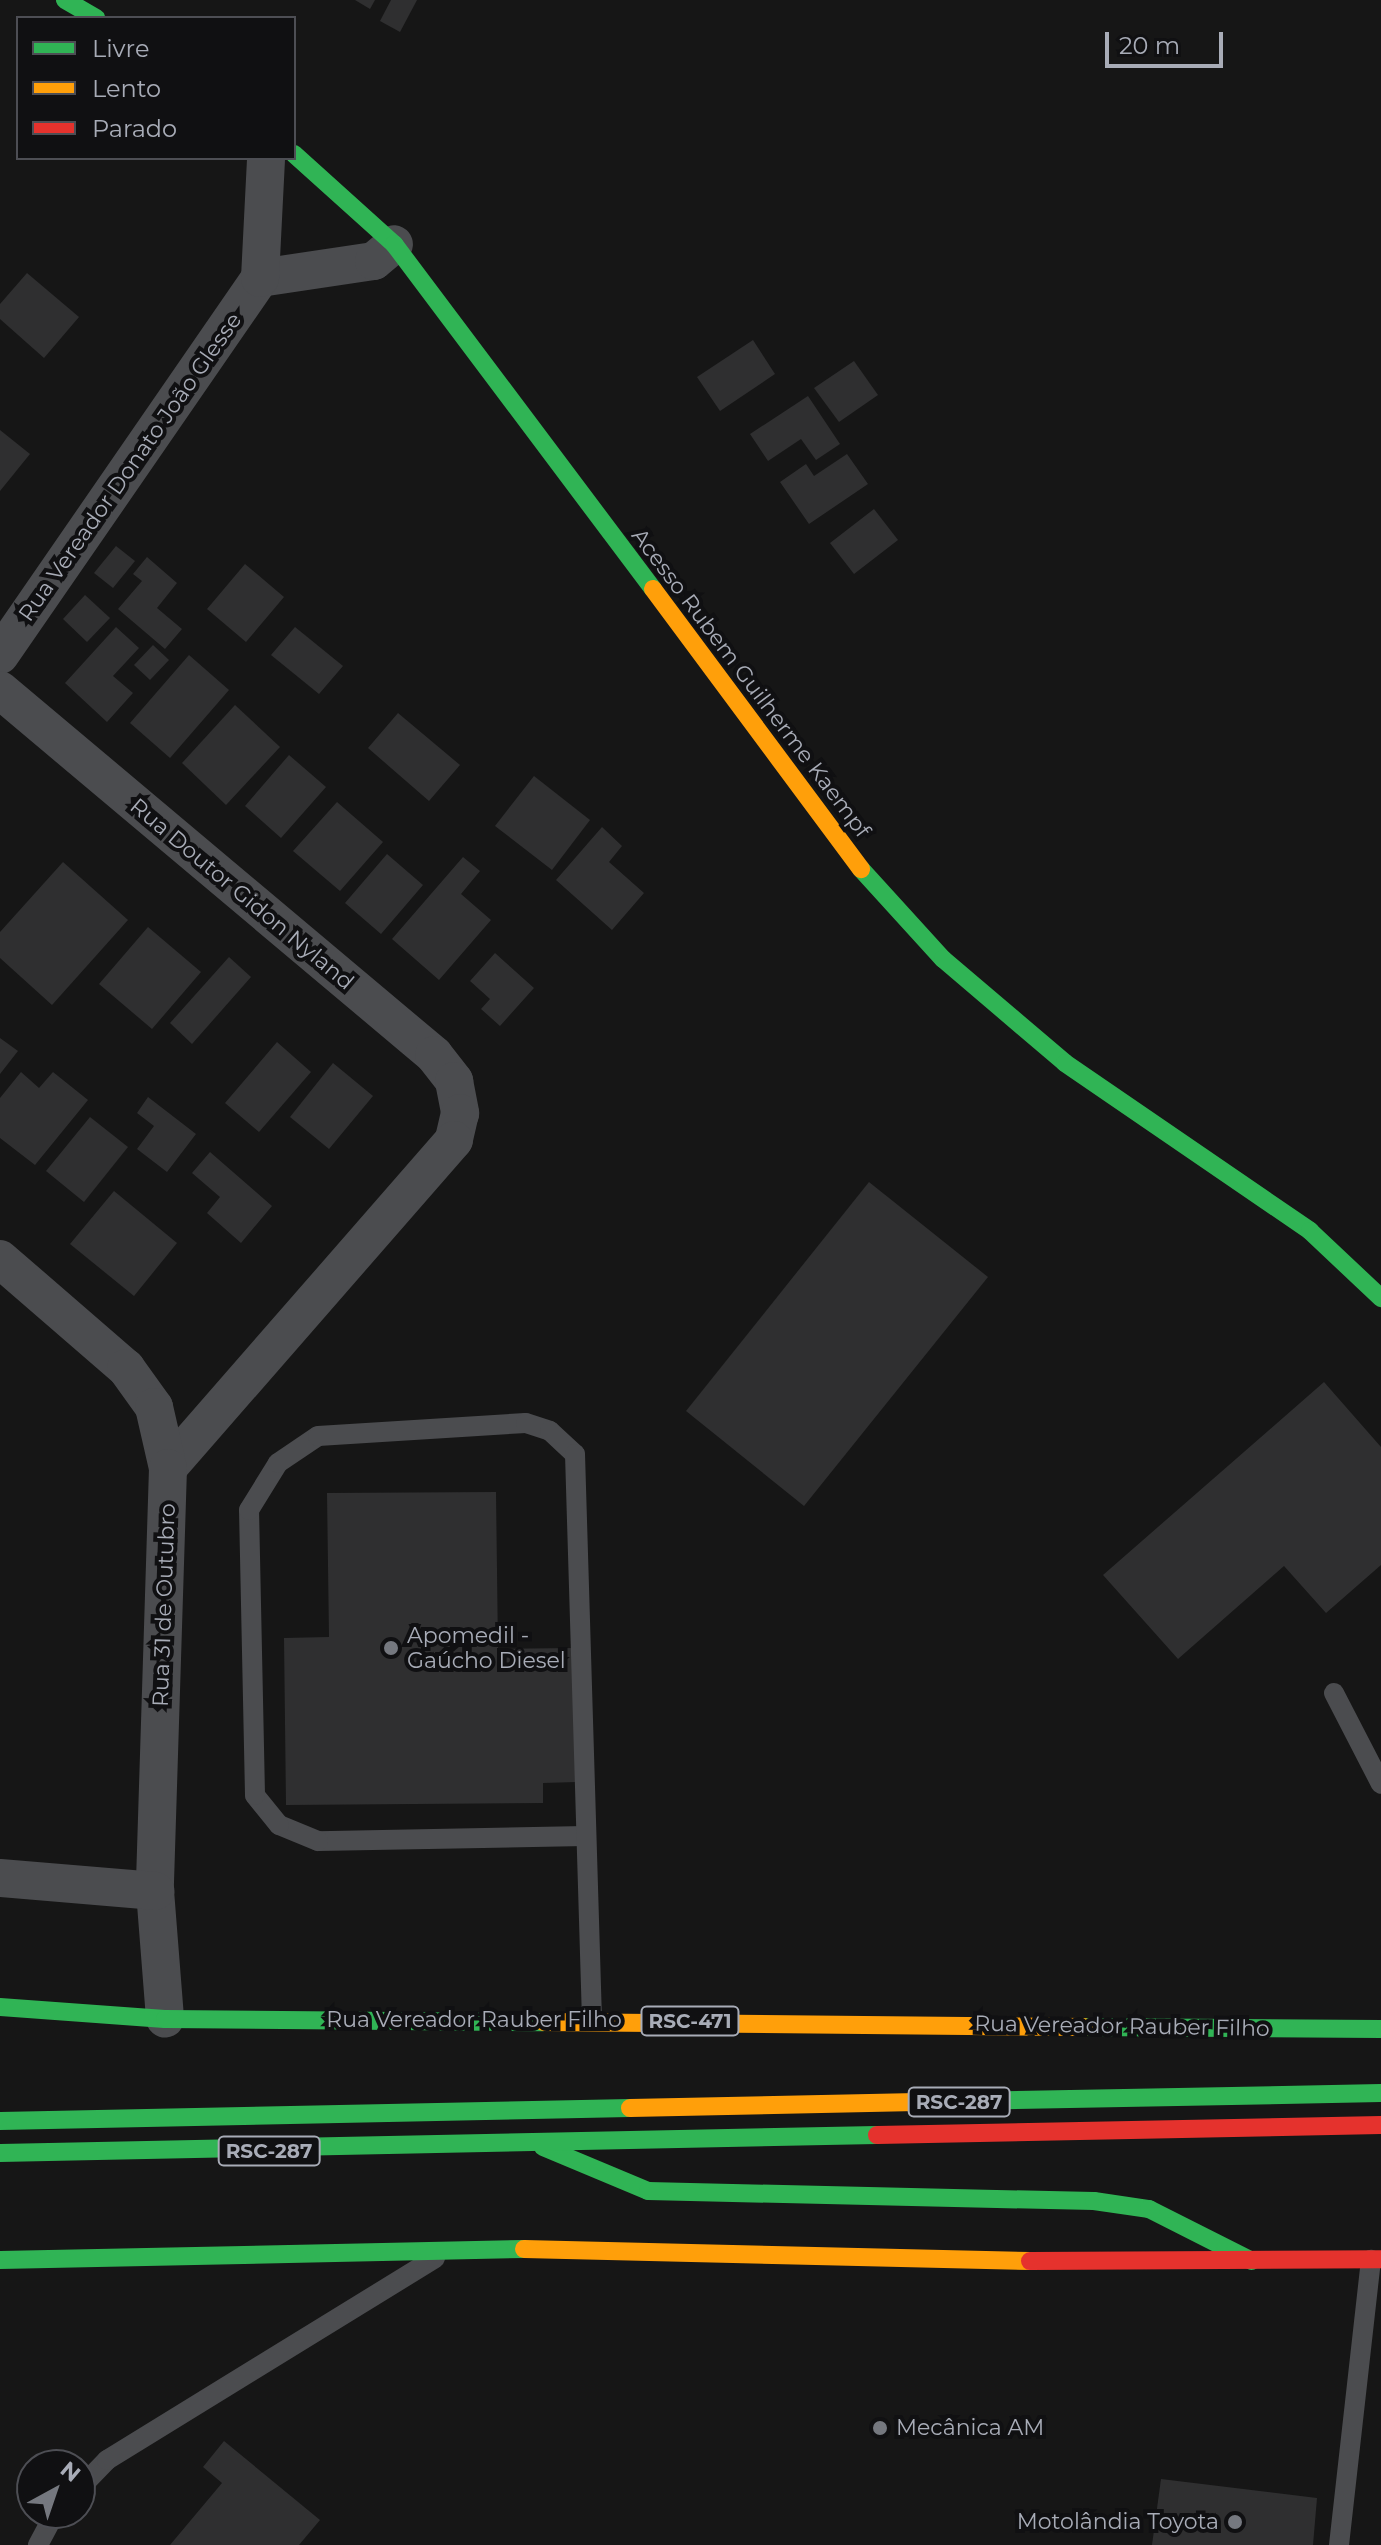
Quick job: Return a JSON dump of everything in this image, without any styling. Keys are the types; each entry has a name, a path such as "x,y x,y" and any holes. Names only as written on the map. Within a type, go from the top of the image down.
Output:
{"main road":[{"path":"65,0 93,16"},
{"name":"Acesso Rubem Guilherme Kaempf","path":"296,156 394,244 498,375 832,837 943,959 1065,1063 1310,1231 1381,1298"},
{"name":"Rua Vereador Rauber Filho","path":"0,2007 165,2019 592,2020 1381,2029"},
{"name":"RSC-287","path":"0,2121 1381,2093"},
{"name":"RSC-287","path":"0,2153 1381,2125"},
{"path":"538,2144 648,2191 1094,2201 1149,2209 1252,2261"},
{"path":"0,2260 449,2250 1252,2261 1376,2259"}],"street":[{"path":"266,160 260,278 374,261 394,244"},
{"name":"Rua Vereador Donato João Glesse","path":"0,655 260,278"},
{"name":"Rua Doutor Gidon Nyland","path":"0,690 434,1055 454,1081 460,1113 454,1140 168,1468"},
{"name":"Rua 31 de Outubro","path":"0,1259 126,1368 154,1407 168,1468 155,1891 165,2019"},
{"path":"0,1878 155,1891"}],"lane":[{"path":"585,1836 318,1841 279,1825 255,1795 249,1510 278,1463 318,1436 526,1423 550,1431 575,1454 592,2020"},
{"path":"1334,1693 1381,1784"},
{"path":"96,2471 107,2460 449,2250"},
{"path":"1339,2545 1376,2259"}],"building":[{"path":"355,0 375,0 370,9"},
{"path":"391,0 417,0 400,32 380,21"},
{"path":"27,273 79,317 44,358 0,319 0,304"},
{"path":"753,340 775,374 720,411 697,377"},
{"path":"854,361 878,395 839,422 814,388"},
{"path":"808,396 840,444 816,460 801,439 768,461 750,434"},
{"path":"0,430 30,454 0,491"},
{"path":"847,454 868,484 809,524 780,482 806,464 814,476"},
{"path":"874,509 898,540 854,574 830,543"},
{"path":"116,546 135,561 113,588 94,573"},
{"path":"147,557 177,583 157,608 182,629 165,649 118,609 142,581 133,574"},
{"path":"245,564 284,597 246,642 207,609"},
{"path":"85,595 110,618 87,642 63,619"},
{"path":"116,627 139,648 113,676 133,693 107,722 65,683"},
{"path":"295,627 343,666 319,694 271,655"},
{"path":"153,645 169,660 150,680 134,665"},
{"path":"189,655 229,690 170,758 130,723"},
{"path":"235,705 280,747 226,805 182,763"},
{"path":"398,713 460,765 429,801 368,748"},
{"path":"289,755 326,787 281,838 245,806"},
{"path":"534,776 590,820 552,870 495,826"},
{"path":"337,802 383,842 340,891 293,851"},
{"path":"602,827 622,846 609,862 644,893 612,930 556,880"},
{"path":"387,854 423,885 381,934 345,903"},
{"path":"463,857 480,871 461,894 491,920 439,980 392,939"},
{"path":"63,862 128,920 52,1005 0,958 0,932"},
{"path":"148,927 201,972 152,1029 99,984"},
{"path":"495,953 534,988 500,1026 481,1009 490,999 470,981"},
{"path":"229,957 251,977 192,1044 170,1023"},
{"path":"0,1038 18,1051 0,1074"},
{"path":"277,1042 311,1072 259,1132 225,1103"},
{"path":"333,1063 373,1096 329,1149 290,1117"},
{"path":"21,1072 39,1088 53,1072 88,1100 35,1165 0,1138 0,1098"},
{"path":"148,1097 196,1134 167,1172 137,1149 154,1126 137,1113"},
{"path":"90,1117 128,1147 84,1202 46,1171"},
{"path":"210,1152 272,1206 241,1243 207,1213 220,1197 192,1173"},
{"path":"869,1182 988,1277 804,1506 686,1411"},
{"path":"114,1191 177,1243 134,1296 70,1244"},
{"path":"1324,1382 1381,1447 1381,1565 1326,1613 1284,1566 1178,1659 1103,1575"},
{"name":"Apomedil - Gaúcho Diesel","path":"496,1492 498,1649 575,1648 577,1782 543,1783 543,1803 286,1805 284,1638 329,1637 327,1493"},
{"path":"224,2441 320,2520 299,2545 170,2545 222,2483 203,2467"},
{"name":"Motolândia Toyota","path":"1161,2479 1317,2498 1313,2545 1152,2545"}],"traffic: fast":[{"path":"65,0 93,16"},
{"path":"296,156 394,244 653,589"},
{"path":"861,869 943,959 1065,1063 1310,1231 1381,1298"},
{"path":"0,2007 165,2019 543,2022"},
{"path":"1084,2027 1381,2029"},
{"path":"917,2102 1381,2093"},
{"path":"0,2121 630,2108"},
{"path":"0,2153 877,2135"},
{"path":"543,2147 648,2191 1094,2201 1149,2209 1252,2261"},
{"path":"0,2260 524,2249"}],"traffic: slow":[{"path":"653,589 861,869"},
{"path":"543,2022 1084,2027"},
{"path":"630,2108 917,2102"},
{"path":"524,2249 1030,2261"}],"traffic: jam":[{"path":"877,2135 1381,2125"},
{"path":"1030,2261 1381,2259"}],"place":[{"name":"Apomedil - Gaúcho Diesel","path":"391,1648"},
{"name":"Mecânica AM","path":"880,2428"},
{"name":"Motolândia Toyota","path":"1235,2522"}]}
